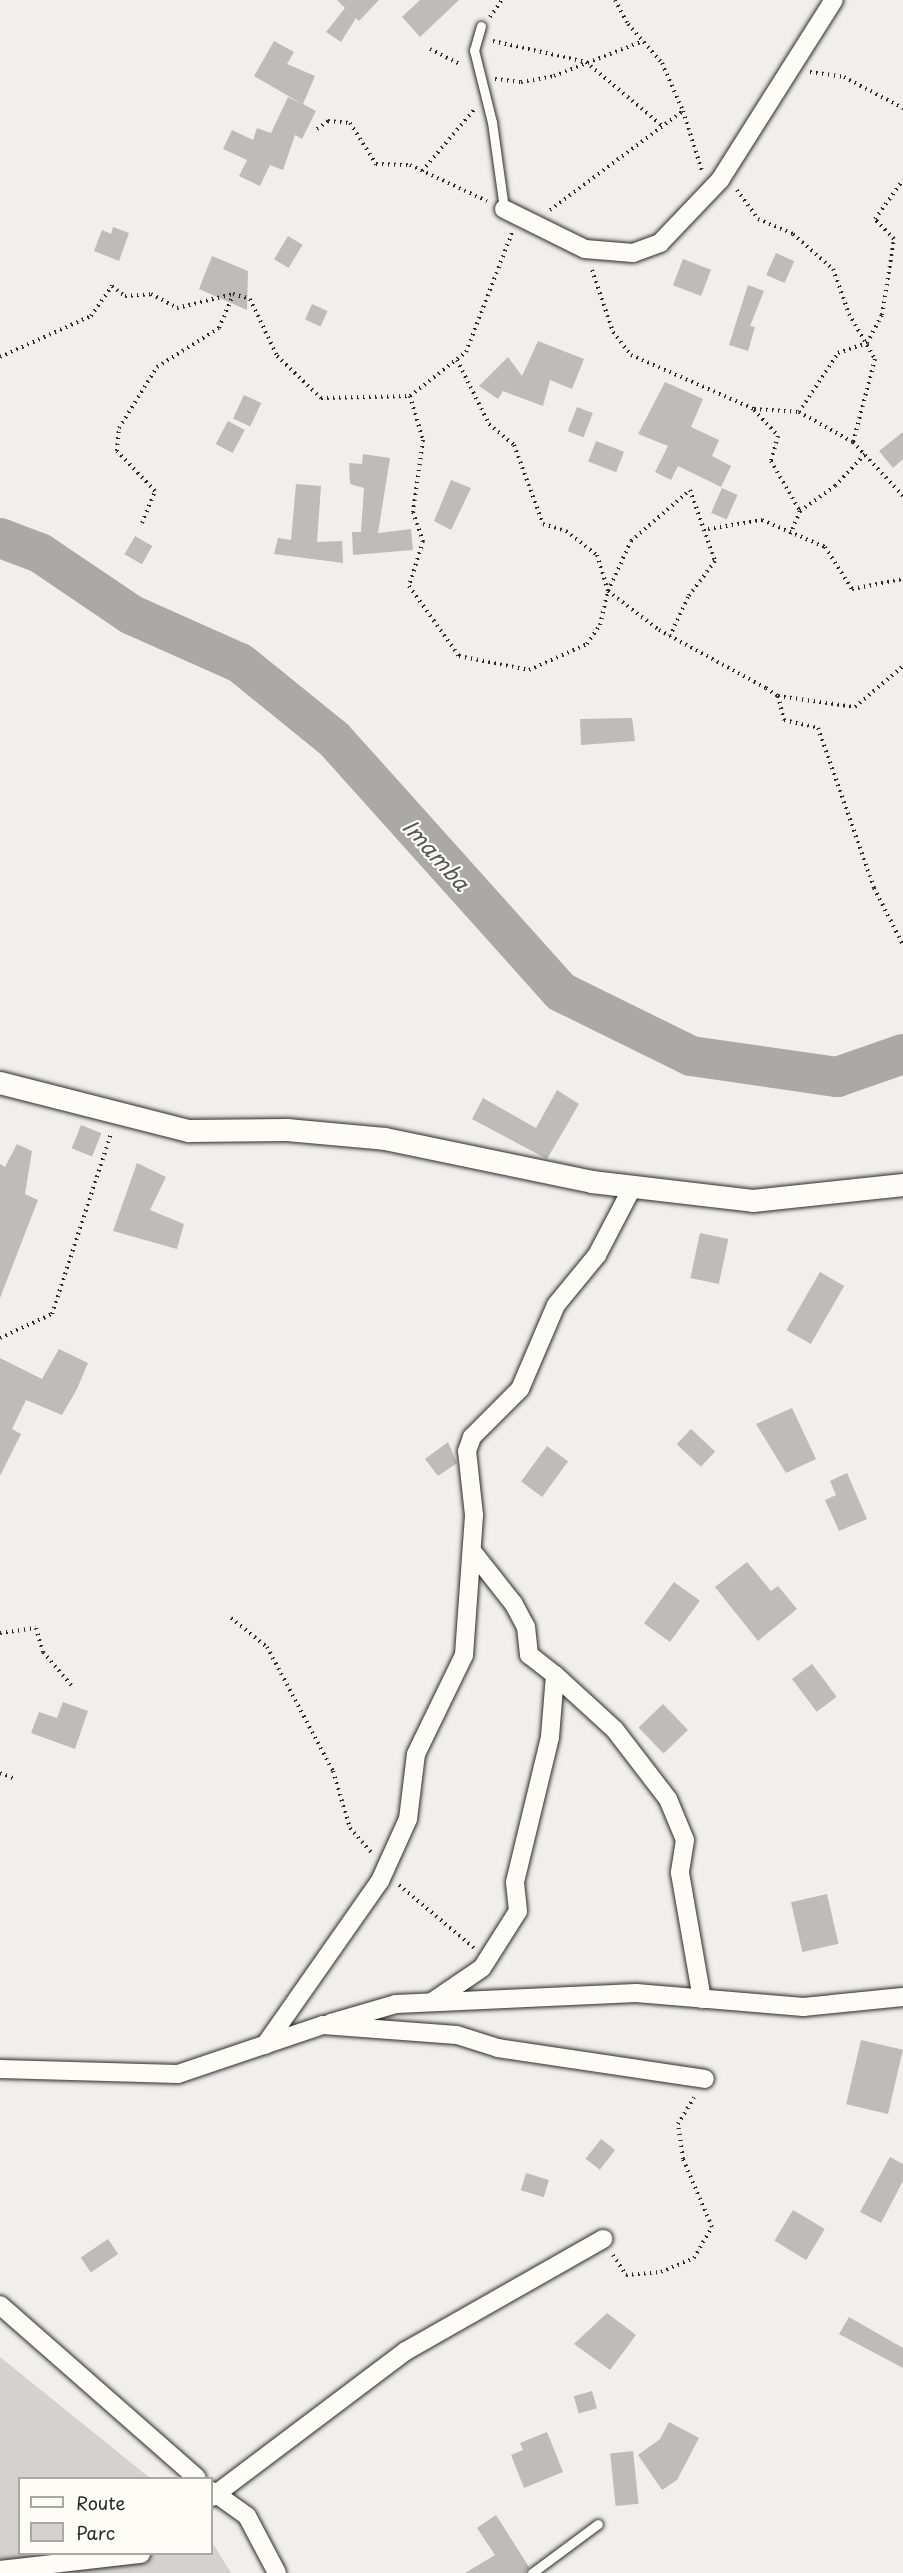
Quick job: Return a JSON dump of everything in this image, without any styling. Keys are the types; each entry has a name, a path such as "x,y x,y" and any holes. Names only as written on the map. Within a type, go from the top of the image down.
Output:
{"street":[{"path":"519,216 585,249 633,253 660,243 720,180 834,0"},
{"path":"0,1083 117,1115 189,1131 287,1130 385,1139 633,1186 753,1201 903,1185"},
{"path":"265,2045 386,1869 408,1819 416,1754 464,1655 472,1551 467,1450 472,1437 520,1389 556,1305 597,1255 633,1186"},
{"path":"472,1551 513,1603 526,1627 529,1655 615,1730 668,1799 685,1840 680,1873 702,1999"},
{"path":"430,2002 489,1959 518,1911 515,1882 550,1737 555,1676"},
{"path":"0,2069 178,2074 323,2025 396,2004 636,1994 803,2007 903,1997"},
{"path":"323,2025 457,2034 498,2048 705,2079"},
{"path":"277,2573 247,2516 213,2494 406,2351 603,2239"},
{"path":"0,2305 196,2477"},
{"path":"0,2570 124,2555"}],"lane":[{"path":"481,26 474,50 519,216"},
{"path":"532,2573 598,2524"}],"path":[{"path":"615,0 643,41 662,63 683,111 700,170 738,190 758,219 792,234 833,269 875,358 853,442"},
{"path":"477,39 586,62 661,124"},
{"path":"430,49 483,78 521,82 643,41"},
{"path":"789,69 844,77 903,108"},
{"path":"422,171 453,140 486,93"},
{"path":"0,357 91,316 112,286 125,296 151,294 177,308 233,294 250,299 277,356 321,398 410,396 466,352 487,308 519,216 683,111"},
{"path":"317,129 328,121 350,123 376,164 410,165 519,216"},
{"path":"799,412 838,353 867,343 882,315 894,239 875,219 903,180"},
{"path":"585,249 613,332 631,356 754,409 799,412 853,442 903,496"},
{"path":"142,523 155,491 117,451 119,428 157,367 219,328 233,294"},
{"path":"457,360 489,424 514,445 543,524 566,531 597,555 608,591 670,636 778,696 855,707 903,666"},
{"path":"410,396 423,440 413,512 423,541 410,586 459,656 529,670 587,644 600,625 608,591 631,541 690,490 708,529 715,561 688,597 670,636"},
{"path":"754,409 778,436 771,461 800,511"},
{"path":"790,534 800,511 835,486 865,454"},
{"path":"708,529 762,519 790,534 825,547 852,589 903,579"},
{"path":"778,696 784,720 818,728 874,888 903,945"},
{"path":"0,1338 52,1314 117,1115"},
{"path":"231,1618 267,1647 333,1771 350,1828 414,1903 489,1959"},
{"path":"0,1633 36,1628 43,1653 72,1686"},
{"path":"0,1773 13,1778"},
{"path":"603,2239 626,2275 661,2272 694,2258 712,2228 683,2159 678,2124 705,2079"}],"green space":[{"path":"0,2357 149,2477 18,2477 18,2555 213,2555 213,2544 231,2573 0,2573"}],"building":[{"path":"337,0 379,0 359,21 356,18 341,42 326,32 345,8"},
{"path":"420,0 459,0 420,37 402,17"},
{"path":"274,41 294,52 287,64 315,76 303,104 316,111 302,139 295,135 283,170 270,165 260,186 239,176 247,160 223,149 232,130 253,140 257,128 271,133 288,97 302,104 254,76"},
{"path":"113,227 129,233 119,261 94,251 102,230 111,234"},
{"path":"288,236 303,245 289,268 274,259"},
{"path":"776,253 794,261 785,283 766,275"},
{"path":"212,256 248,271 247,310 199,289"},
{"path":"683,259 711,270 701,296 673,285"},
{"path":"748,285 764,291 750,326 755,327 748,351 729,345"},
{"path":"312,304 328,311 321,326 305,320"},
{"path":"538,341 584,359 572,389 550,380 543,406 503,391 498,399 479,386 508,357 522,376"},
{"path":"665,382 703,399 691,427 719,440 712,456 731,466 721,487 678,466 671,480 655,472 668,446 638,434"},
{"path":"244,395 261,403 250,427 233,419"},
{"path":"577,407 593,413 584,437 568,431"},
{"path":"228,421 245,430 233,453 216,444"},
{"path":"903,432 903,459 893,468 879,451"},
{"path":"596,441 624,452 616,472 588,462"},
{"path":"363,454 390,458 378,533 411,529 413,550 353,555 352,532 361,532 364,488 350,484 349,463 362,464"},
{"path":"451,480 471,488 451,530 434,521"},
{"path":"296,484 321,486 317,542 342,541 343,563 274,554 278,538 291,540"},
{"path":"722,488 738,495 727,520 711,513"},
{"path":"135,536 152,546 142,564 124,554"},
{"path":"632,718 635,741 581,745 580,719"},
{"path":"557,1090 579,1104 547,1159 472,1119 483,1098 536,1128"},
{"path":"81,1125 101,1133 92,1156 72,1148"},
{"path":"17,1144 32,1151 25,1194 38,1200 0,1298 0,1164 5,1167"},
{"path":"137,1163 166,1177 150,1210 184,1224 177,1249 113,1231"},
{"path":"700,1233 728,1239 719,1284 690,1278"},
{"path":"820,1272 844,1286 811,1344 786,1330"},
{"path":"59,1349 88,1363 77,1389 62,1415 26,1400 12,1429 21,1434 0,1476 0,1358 42,1379"},
{"path":"792,1408 816,1459 786,1473 756,1424"},
{"path":"691,1429 715,1452 701,1467 677,1444"},
{"path":"448,1442 457,1463 438,1476 425,1459"},
{"path":"547,1446 568,1461 542,1497 521,1482"},
{"path":"847,1473 867,1519 839,1531 825,1500 836,1495 830,1481"},
{"path":"747,1562 771,1591 778,1586 797,1609 758,1641 715,1587"},
{"path":"674,1582 700,1601 670,1642 644,1623"},
{"path":"812,1664 837,1697 817,1712 792,1679"},
{"path":"63,1702 88,1711 75,1749 31,1733 39,1712 57,1718"},
{"path":"663,1704 688,1730 664,1754 639,1728"},
{"path":"827,1894 838,1944 802,1952 791,1902"},
{"path":"861,2040 903,2050 888,2114 846,2104"},
{"path":"601,2139 615,2150 600,2170 586,2159"},
{"path":"890,2157 903,2164 903,2181 881,2223 860,2212"},
{"path":"526,2173 549,2180 544,2197 521,2190"},
{"path":"793,2210 825,2229 806,2260 774,2241"},
{"path":"108,2239 118,2254 91,2272 81,2257"},
{"path":"607,2313 636,2335 610,2370 574,2344"},
{"path":"849,2317 903,2348 903,2368 839,2334"},
{"path":"592,2391 597,2408 579,2414 574,2396"},
{"path":"669,2422 699,2438 677,2480 662,2490 638,2455 660,2439"},
{"path":"547,2432 563,2472 524,2488 511,2455 523,2450 520,2443"},
{"path":"633,2451 639,2504 616,2506 610,2453"},
{"path":"496,2515 529,2567 525,2573 465,2573 495,2555 477,2528"}],"waterway":[{"name":"Imamba","path":"0,538 40,553 132,615 240,663 334,739 561,992 691,1056 837,1077 903,1054"}]}
